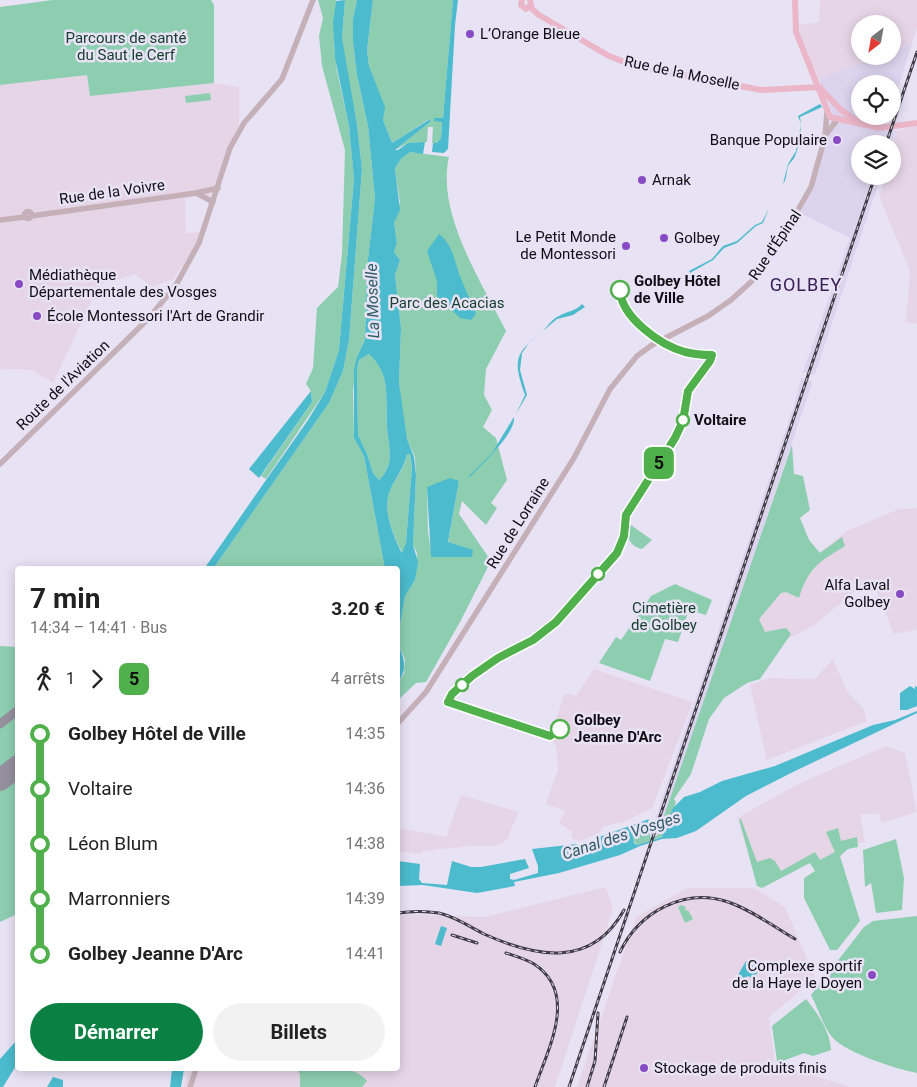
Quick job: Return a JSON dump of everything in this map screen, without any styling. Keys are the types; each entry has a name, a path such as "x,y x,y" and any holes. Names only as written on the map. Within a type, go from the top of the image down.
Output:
{"main road":[{"path":"796,0 796,32 820,87 841,110 851,116"},
{"name":"Rue de la Moselle","path":"520,1 524,8 530,3 539,15 608,56 632,65 761,90 820,87"},
{"name":"Rue d'Épinal","path":"820,87 827,112"},
{"path":"841,110 827,112 830,117 837,120 851,122"},
{"path":"837,120 841,110"},
{"path":"871,125 886,128 917,123"}],"street":[{"name":"Route de l'Aviation","path":"0,464 160,306 189,263 216,195 230,148 244,123 282,79 312,0"},
{"name":"Rue d'Épinal","path":"662,340 708,316 731,300 752,280 806,196 814,180 825,138 827,112"},
{"name":"Rue d'Épinal","path":"825,138 837,120"},
{"name":"Rue de la Voivre","path":"0,220 196,193 218,188"},
{"path":"207,191 216,195"},
{"path":"196,193 213,202"},
{"name":"Rue de Lorraine","path":"400,721 426,692 574,458 606,394 637,356 662,340"},
{"path":"190,1087 195,1071"}],"shaded area":[{"path":"820,0 917,0 917,27 912,44 901,48 901,15 851,15 851,65 856,65 819,79 802,43 798,25 819,22"},
{"path":"912,44 901,79 901,75 851,75 851,125 886,125 884,131 896,130 894,135 851,135 851,185 878,185 815,374 812,375 803,372 850,238 800,213 833,114 819,79 856,65 901,65 901,48"},
{"path":"87,74 90,96 214,83 239,87 239,125 216,185 208,200 196,196 185,198 186,233 202,232 188,258 173,279 152,287 135,274 99,285 53,383 32,370 0,369 0,85"},
{"path":"917,126 917,324 906,322 910,271 880,198 883,185 901,185 901,135 895,135 896,131"},
{"path":"801,378 810,380 812,384 664,819 657,836 649,838 795,402"},
{"path":"917,508 917,630 894,634 871,578 813,626 792,637 767,642 751,626 770,591 847,531 899,509"},
{"path":"833,659 847,692 864,709 867,721 767,760 750,685 770,678 815,679"},
{"path":"594,669 693,702 652,808 624,822 604,826 599,833 579,841 572,838 572,832 559,823 565,811 546,804 558,770 556,746 550,737 565,693 576,696"},
{"path":"886,746 905,753 917,812 882,823 879,814 860,814 865,842 846,847 816,867 812,859 760,887 737,818 800,783"},
{"path":"461,795 518,812 507,840 497,846 469,846 424,851 420,854 400,851 400,828 446,837"},
{"path":"606,887 613,909 555,1087 184,1087 188,1071 400,1071 400,914 485,917"},
{"path":"687,888 754,888 785,907 815,978 769,1017 775,1064 851,1087 577,1087 636,917"}],"green space":[{"name":"Parcours de santé du Saut le Cerf","path":"53,0 211,0 214,5 214,83 90,96 87,75 0,85 0,7"},
{"path":"318,0 336,0 334,46 337,71 349,126 354,179 339,350 325,392 266,479 261,476 312,402 311,391 306,384 313,368 317,308 338,287 342,254 345,150 322,66 319,36 323,18"},
{"path":"345,0 357,0 353,19 353,42 357,75 368,126 375,198 367,268 365,340 357,357 353,391 354,438 364,456 384,566 215,566 329,403 343,371 349,340 362,169 357,125 342,38"},
{"path":"373,0 453,0 443,118 435,118 442,121 441,138 437,143 432,143 433,127 428,127 427,142 408,143 395,150 430,122 429,119 392,143 383,120 384,107 369,66 367,50"},
{"path":"210,93 211,100 186,103 185,96"},
{"name":"Parc des Acacias","path":"410,152 449,157 447,179 449,201 455,223 463,246 506,331 486,369 484,395 492,410 483,427 496,438 507,480 491,503 497,508 486,525 462,501 459,514 491,561 460,622 426,682 416,683 400,698 400,679 404,674 405,659 400,648 400,625 405,596 415,580 417,553 413,545 415,457 407,439 402,416 399,383 401,328 395,275 400,260 394,252 397,243 394,223 400,203 395,168 401,159","holes":["459,481 448,543 472,557 432,557 428,532 427,488"]},
{"path":"369,354 381,370 386,387 390,455 388,468 379,480 373,473 358,435 357,370 359,360"},
{"path":"792,445 794,474 803,476 810,510 800,518 809,540 820,553 842,537 845,546 816,567 806,579 799,598 786,592 781,593 759,619 765,632 786,628 791,634 760,679 747,683 724,698 709,719 691,774 674,799 676,802 664,836 637,845 632,839 650,831 650,837 657,836"},
{"path":"407,454 410,454 412,467 406,543 403,553 390,524 387,508 389,493 404,465"},
{"path":"628,523 652,540 642,549 633,545 629,539"},
{"name":"Cimetière de Golbey","path":"675,584 712,600 706,615 689,610 678,642 665,639 650,681 599,663 616,637 621,640 651,596"},
{"path":"0,646 15,647 15,915 0,922"},
{"path":"739,819 741,819 757,862 770,858 775,861 781,871 815,852 820,860 835,852 826,832 838,828 841,841 857,837 858,847 848,849 840,856 860,921 837,950 830,950 804,898 804,878 815,871 810,863 762,888 757,886"},
{"path":"896,839 904,878 902,910 876,913 871,883 865,887 863,850"},
{"path":"681,905 686,907 685,911 688,910 693,919 685,923 678,907"},
{"name":"Complexe sportif de la Haye le Doyen","path":"917,916 917,1073 872,1060 839,1043 826,1028 811,995 864,927 873,921"},
{"path":"806,999 826,1029 831,1050 813,1056 804,1053 780,1062 777,1061 772,1026"},
{"path":"298,1071 353,1071 367,1081 362,1087 300,1087"}],"water":[{"path":"345,0 342,38 357,125 362,169 349,340 343,371 329,403 215,566 206,566 308,420 325,392 339,350 354,179 349,126 335,58 333,23 336,1"},
{"name":"La Moselle","path":"357,0 373,0 367,50 369,66 385,107 383,120 392,143 430,119 430,122 395,150 408,143 425,142 423,154 410,152 401,159 395,168 400,210 394,223 397,243 394,252 400,260 395,275 401,328 399,383 407,439 414,457 416,475 413,545 418,562 415,580 405,596 400,625 400,566 384,566 364,456 354,438 354,369 365,340 367,268 375,198 368,126 357,75 353,42 353,19","holes":["369,354 376,362 386,388 390,454 388,468 379,480 373,473 358,435 357,370 359,360","407,454 410,454 412,467 406,543 402,553 390,524 387,508 391,488 404,465"]},
{"path":"453,0 458,0 448,149 444,153 432,152 433,143 437,143 441,138 442,122 434,121 434,118 443,118"},
{"path":"820,104 822,107 800,117 801,123 798,116"},
{"path":"801,125 797,152 788,166 783,184 788,164 796,151"},
{"path":"769,208 763,223 756,226 737,243 724,248 713,260 690,273 689,271 712,259 723,246 737,241 755,225 762,222"},
{"path":"439,234 451,250 476,314 471,320 460,318 437,296 437,281 427,251"},
{"path":"582,304 585,307 573,315 557,319 543,331 556,317 574,310"},
{"path":"529,344 522,353 520,370 527,395 516,414 525,395 519,373 518,359 521,352"},
{"path":"311,391 312,402 259,478 249,469"},
{"path":"514,417 510,431 504,440 483,464 468,477 492,453"},
{"path":"450,478 459,481 448,542 473,550 472,557 431,557 427,487"},
{"path":"400,649 404,663 400,679"},
{"path":"910,686 915,689 915,686 917,687 917,706 907,710 900,710 900,693"},
{"name":"Canal des Vosges","path":"917,711 917,713 746,796 696,831 677,838 662,839 620,855 559,873 514,882 515,886 477,893 423,885 400,886 400,861 420,864 419,879 422,883 447,885 452,861 471,867 481,867 525,859 529,868 510,874 510,879 514,880 538,873 538,866 532,849 577,844 579,847 600,840 599,837 649,819 644,834 633,838 634,843 637,845 662,837 673,808 684,797 700,792 722,781 775,766 873,725 895,720"},
{"path":"441,926 447,928 441,946 435,944"},
{"path":"746,961 759,969 754,979 738,975"},
{"path":"15,1042 15,1067 3,1087 0,1087 0,1059"},
{"path":"172,1071 184,1071 181,1087 170,1087"},
{"path":"53,1077 63,1080 63,1087 47,1087"}],"taxiway":[{"path":"0,724 15,712"}],"runway":[{"path":"0,780 15,768"}],"railway":[{"path":"889,135 917,52"},
{"path":"569,1087 872,185"},
{"path":"620,952 628,938 651,915 665,906 696,898 712,898 737,905 795,939"},
{"path":"400,913 418,911 439,913 484,934 524,949 562,953 580,949 596,942 611,929 624,910"},
{"path":"452,935 477,943"},
{"path":"506,953 534,964 547,976 555,990 558,1006 556,1022 547,1056 535,1087"},
{"path":"587,1087 595,1061 598,1013"},
{"path":"604,1087 627,1017"}],"bus line":[{"name":"5","path":"560,729 550,734 550,736 448,702 452,694 472,676 498,658 533,640 556,622 578,600 617,553 624,536 626,515 680,430 688,391 710,361 712,355 682,351 655,336 631,317 622,301 620,290"}],"place":[{"name":"L’Orange Bleue","path":"470,34"},
{"name":"Banque Populaire","path":"837,140"},
{"name":"Arnak","path":"642,180"},
{"name":"Golbey","path":"664,238"},
{"name":"Le Petit Monde de Montessori","path":"626,246"},
{"name":"Médiathèque Départementale des Vosges","path":"19,284"},
{"name":"Golbey Hôtel de Ville","path":"620,290"},
{"name":"École Montessori l'Art de Grandir","path":"37,316"},
{"name":"Voltaire","path":"683,420"},
{"name":"Alfa Laval Golbey","path":"900,594"},
{"name":"Golbey Jeanne D'Arc","path":"560,729"},
{"name":"Complexe sportif de la Haye le Doyen","path":"872,975"},
{"name":"Stockage de produits finis","path":"644,1068"}],"district":[{"name":"GOLBEY","path":"806,285"}]}
